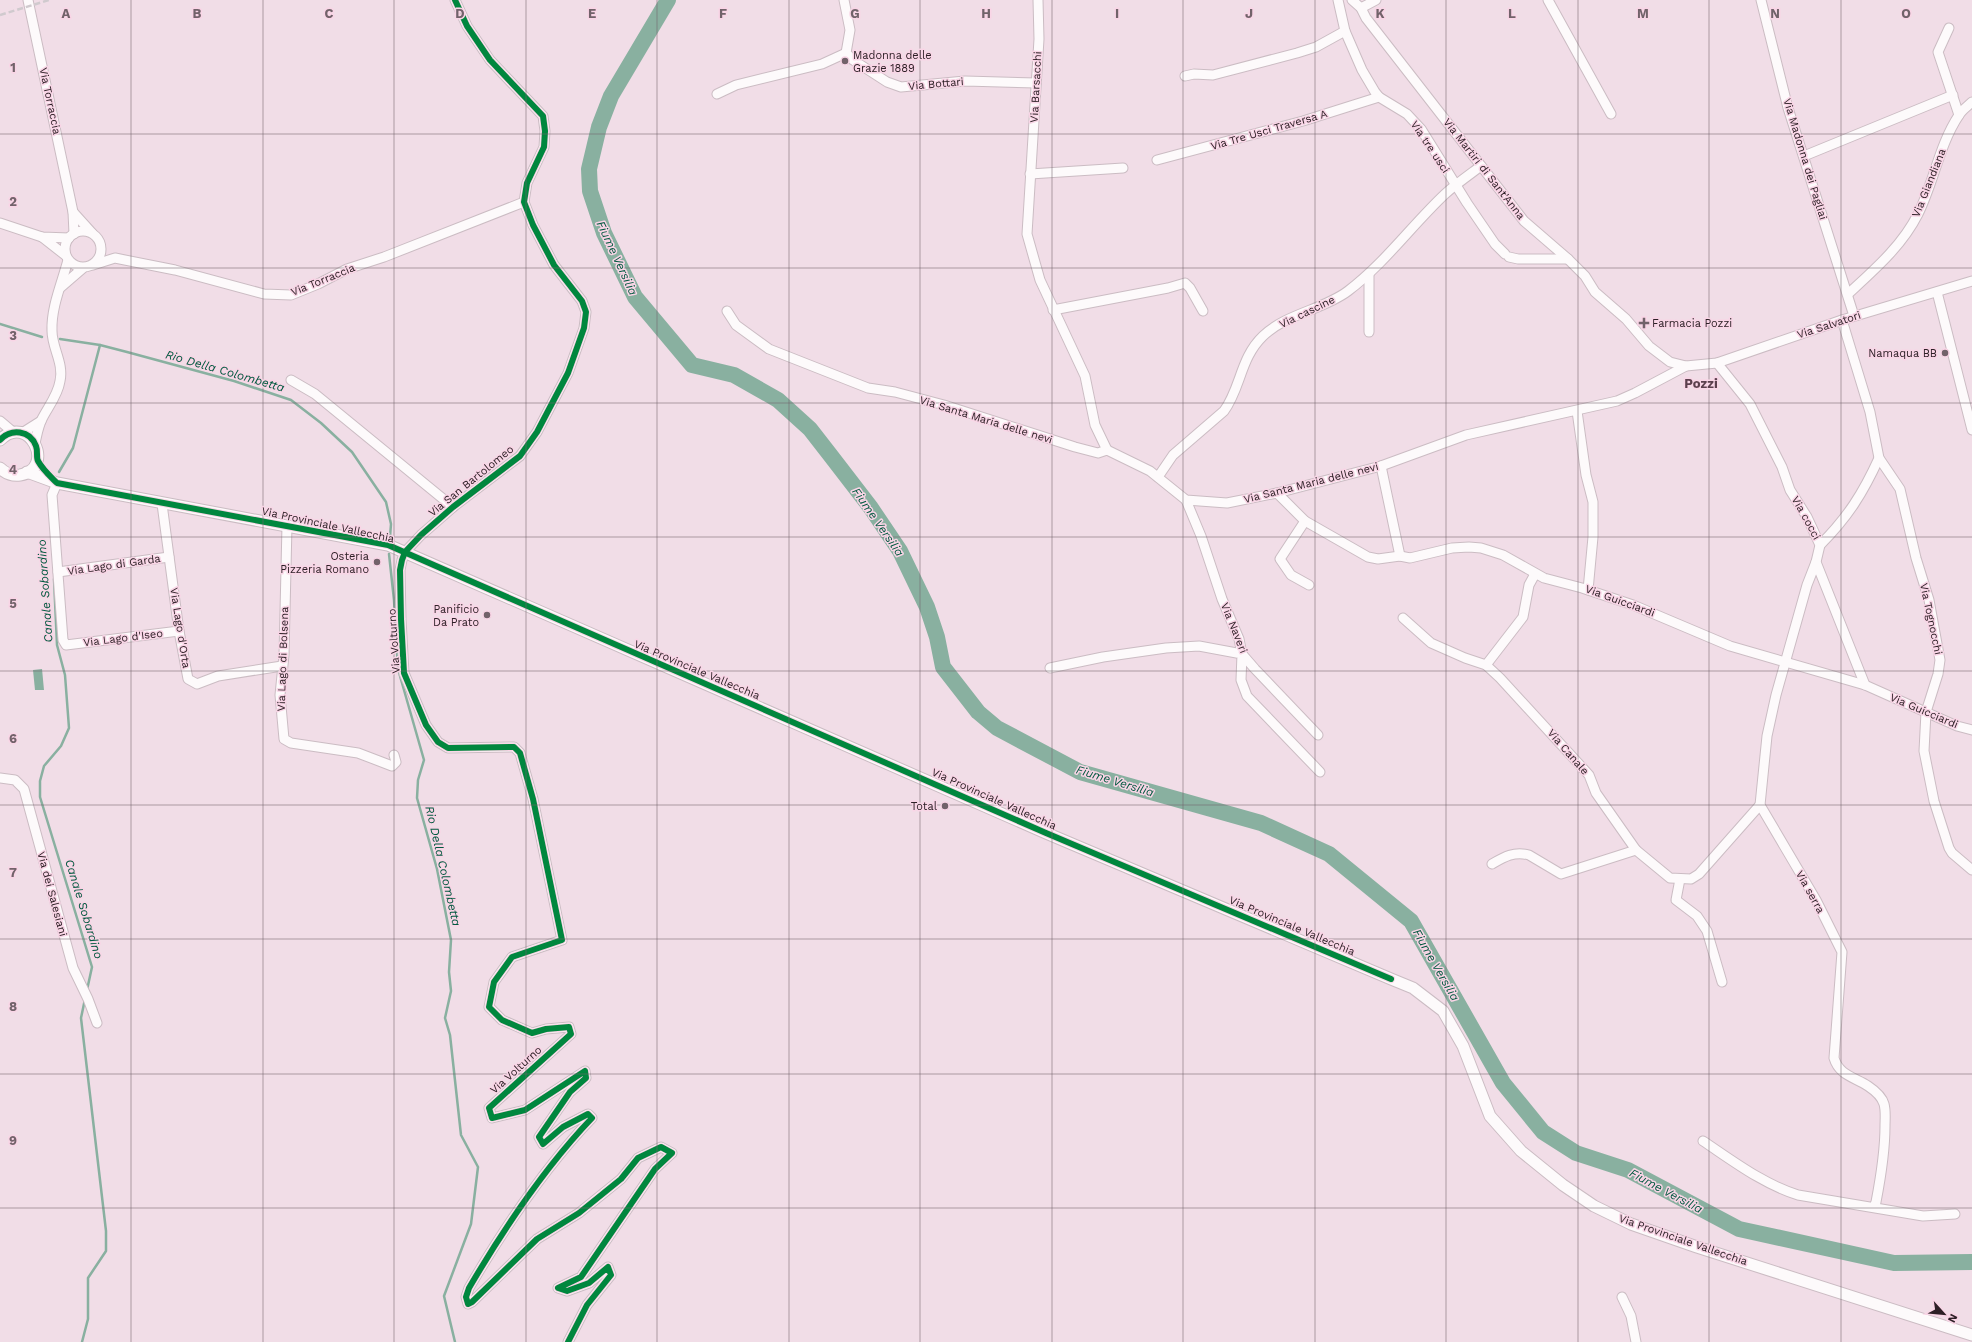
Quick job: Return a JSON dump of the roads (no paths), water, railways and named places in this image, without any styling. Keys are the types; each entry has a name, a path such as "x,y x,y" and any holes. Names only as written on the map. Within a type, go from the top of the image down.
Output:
{"main road":[{"path":"0,440 8,434 18,432 32,438 38,454 32,469 27,472"},
{"path":"37,459 57,483"},
{"name":"Via Provinciale Vallecchia","path":"1,470 15,475 27,472 57,483 162,504 287,525 388,545 1046,833 1413,988 1444,1011 1463,1046 1490,1116 1521,1151 1563,1185 1594,1206 1631,1224 1697,1247 1972,1335"}],"street":[{"name":"Via Torraccia","path":"28,0 32,13 73,212 71,236"},
{"name":"Via San Bartolomeo","path":"405,552 453,507 520,456 537,432 568,373 584,328 586,312 582,301 554,265 532,225 524,202 527,183 544,148 543,116 490,60 467,26 455,0"},
{"path":"717,94 736,84 822,64 846,53 850,30 844,0"},
{"name":"Via Barsacchi","path":"1038,0 1039,39 1027,234 1040,280 1085,376 1096,424 1107,450"},
{"name":"Via tre usci","path":"1338,0 1345,31 1362,70 1379,97 1407,114 1421,129 1456,186 1495,244 1507,256 1518,259 1568,259"},
{"name":"Via Martiri di Sant'Anna","path":"1352,0 1361,8 1366,18 1524,221 1568,259 1584,276 1596,292 1626,319 1649,346 1670,362 1686,366"},
{"path":"1361,8 1376,0"},
{"path":"1548,0 1611,114"},
{"name":"Via Madonna dei Pagliai","path":"1763,0 1788,108 1854,316"},
{"path":"1949,28 1938,52 1959,115"},
{"path":"1185,76 1194,74 1213,75 1297,53 1316,47 1345,31"},
{"name":"Via Bottari","path":"846,53 853,60 887,82 901,87 965,81 1036,83"},
{"path":"1804,156 1953,95"},
{"name":"Via Tre Usci Traversa A","path":"1157,160 1304,121 1379,97"},
{"name":"Via Giandiana","path":"1848,294 1898,245 1909,230 1926,197 1942,150 1959,115 1972,102"},
{"name":"Via cascine","path":"1158,477 1173,455 1224,411 1230,403 1247,357 1263,336 1280,324 1335,299 1369,274 1446,194 1481,166"},
{"path":"1030,174 1123,168"},
{"name":"Via Torraccia","path":"94,265 115,258 175,270 264,294 291,295 318,284 347,269 384,257 524,202"},
{"path":"73,212 115,258"},
{"path":"0,223 42,237 67,257 72,264 83,268"},
{"path":"35,443 41,421 57,392 60,381 60,361 52,333 51,323 53,309 60,288 67,257 66,243 71,236 79,231 92,233"},
{"path":"42,237 71,236"},
{"path":"60,288 83,268 94,265 101,255 100,242"},
{"path":"1369,274 1369,332"},
{"name":"Via Salvatori","path":"1686,366 1717,363 1854,316 1972,281"},
{"path":"1053,310 1168,288 1185,283 1190,288 1203,311"},
{"path":"1937,292 1972,430"},
{"name":"Via Santa Maria delle nevi","path":"727,311 736,325 769,349 868,388 895,392 944,405 1098,453 1107,450 1158,477 1186,500 1227,502 1277,493 1381,466 1466,435 1577,411 1623,398 1686,366"},
{"name":"Via Tognocchi","path":"1842,320 1870,412 1879,458 1900,489 1916,558 1929,600 1936,634 1940,660 1938,674 1926,712 1924,751 1934,801 1952,854 1972,870"},
{"name":"Via cocci","path":"1717,363 1750,404 1782,467 1790,490 1807,517 1820,545 1816,562"},
{"name":"Via San Bartolomeo","path":"291,380 315,394 453,507"},
{"path":"1577,411 1586,475 1593,502 1593,537 1588,590"},
{"path":"0,421 18,432 41,421"},
{"path":"1820,545 1856,503 1879,458"},
{"path":"1381,466 1400,556"},
{"path":"57,483 52,495 58,572"},
{"name":"Via Guicciardi","path":"1277,493 1305,521 1368,557 1378,559 1400,556 1410,558 1452,548 1475,547 1503,555 1535,574 1588,590 1675,622 1730,646 1865,685 1957,726 1972,730"},
{"name":"Via Naveri","path":"1186,500 1201,536 1222,599 1239,639 1242,654 1258,673 1318,735"},
{"name":"Via Lago d'Orta","path":"162,504 179,631 188,679 197,684 218,676 282,666"},
{"path":"1305,521 1280,559 1291,575 1309,585"},
{"name":"Via Lago di Bolsena","path":"287,525 284,648 280,695 284,739 291,743 358,753 392,766 396,762 394,754"},
{"name":"Via Volturno","path":"405,552 400,570 404,673 426,725 438,742 448,748 514,747 520,753 533,799 562,940 512,957 494,982 489,1007 502,1020 532,1033 546,1029 569,1027 571,1034 488,1108 492,1118 525,1110 585,1071 586,1078 570,1092 539,1137 543,1144 563,1127 588,1114 592,1118 574,1137 500,1235 469,1288 466,1297 468,1304 472,1302 537,1239 579,1213 621,1179 638,1158 661,1147 672,1153 655,1170 581,1277 558,1288 567,1291 589,1283 608,1267 611,1275 587,1305 568,1342"},
{"name":"Via Lago di Garda","path":"58,572 169,557"},
{"path":"1722,982 1707,931 1697,916 1676,900 1680,880 1690,879 1699,874 1760,805 1768,736 1776,695 1786,663 1790,639 1816,562"},
{"path":"1816,562 1865,685"},
{"name":"Via Lago d'Iseo","path":"58,572 63,640 66,645 179,631"},
{"path":"1486,665 1523,617 1528,585 1535,574"},
{"name":"Via Canale","path":"1404,618 1431,644 1486,665 1548,728 1590,775 1596,793 1636,850 1670,878 1680,880"},
{"path":"1050,668 1103,657 1166,648 1199,646 1242,654 1241,680 1247,696 1320,772"},
{"name":"Via dei Salesiani","path":"0,778 15,780 24,789 73,968 86,995 97,1024"},
{"name":"Via serra","path":"1760,805 1816,900 1842,952 1834,1058 1836,1066 1844,1074 1867,1086 1877,1094 1884,1103 1886,1142 1874,1207"},
{"path":"1492,864 1507,855 1522,854 1528,855 1561,874 1636,850"},
{"path":"1703,1141 1757,1177 1778,1189 1798,1195 1924,1216 1955,1214"},
{"path":"1622,1297 1631,1316 1636,1342"}],"waterway":[{"name":"Fiume Versilia","path":"668,0 611,96 599,127 589,169 590,191 604,233 635,297 692,365 734,375 778,400 810,429 871,508 900,551 927,607 937,637 943,667 978,712 997,728 1080,772 1261,823 1329,854 1411,921 1503,1083 1543,1132 1576,1153 1628,1170 1739,1229 1894,1263 1972,1262"},
{"path":"0,324 42,337"},
{"name":"Rio Della Colombetta","path":"60,339 100,345 127,352 234,381 291,400 321,423 352,452 386,502 391,524 390,537"},
{"name":"Canale Sobardino","path":"59,472 73,448 100,345"},
{"name":"Rio Della Colombetta","path":"389,554 394,600 398,669 424,760 418,780 417,798 437,869 451,940 449,972 451,991 445,1018 450,1035 461,1135 478,1167 471,1224 444,1296 455,1342"},
{"name":"Canale Sobardino","path":"54,579 57,645 65,675 69,728 61,746 44,766 40,781 40,797 92,967 87,990"},
{"name":"Canale Sobardino","path":"82,1342 88,1319 88,1278 106,1251 106,1231 81,1018 85,999"}],"railway":[{"path":"0,15 49,0"}],"place":[{"name":"Madonna delle Grazie 1889","path":"845,61"},
{"name":"Farmacia Pozzi","path":"1644,323"},
{"name":"Namaqua BB","path":"1945,353"},
{"name":"Osteria Pizzeria Romano","path":"377,562"},
{"name":"Panificio Da Prato","path":"487,615"},
{"name":"Total","path":"945,806"}],"district":[{"name":"Pozzi","path":"1701,383"}]}
